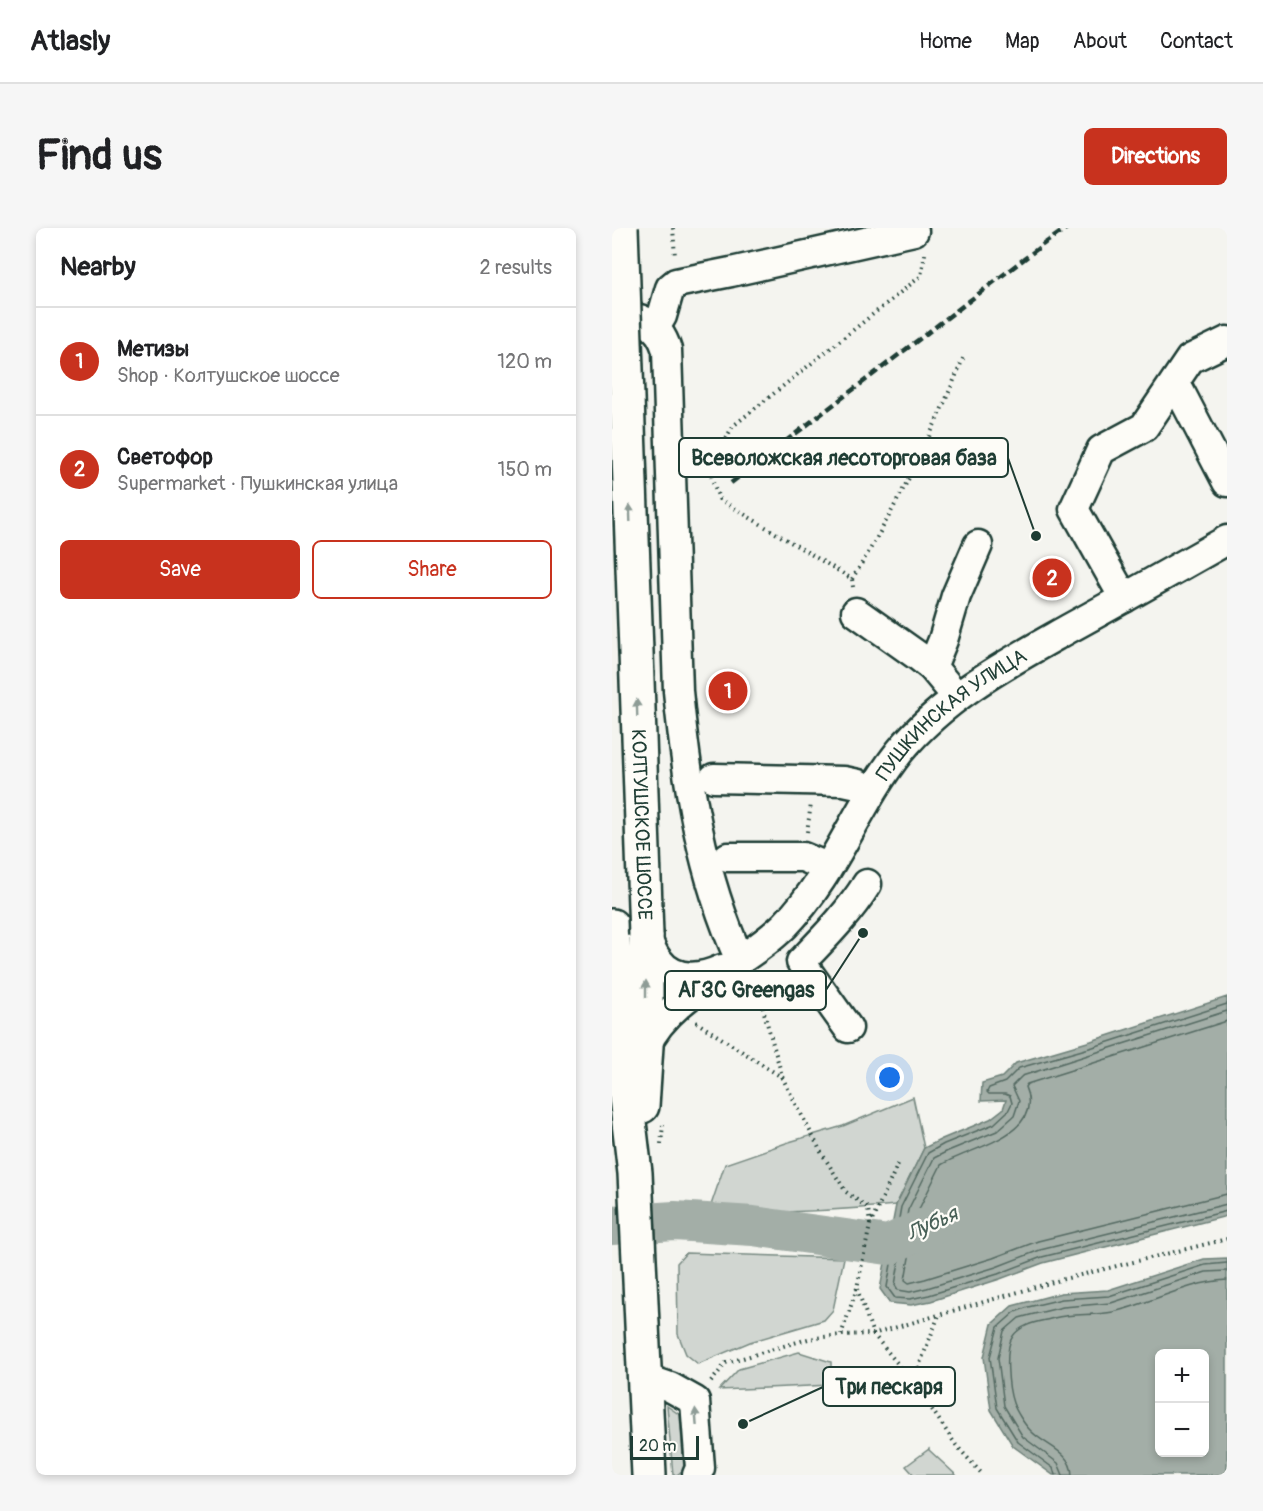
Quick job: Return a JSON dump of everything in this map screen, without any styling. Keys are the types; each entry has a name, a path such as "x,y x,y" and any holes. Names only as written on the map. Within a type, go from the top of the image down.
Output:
{"main road":[{"name":"КОЛТУШСКОЕ ШОССЕ","path":"621,228 646,934 626,1042"},
{"name":"КОЛТУШСКОЕ ШОССЕ","path":"612,926 613,953 626,1042 645,1378"},
{"path":"645,1378 649,1475"}],"street":[{"path":"655,328 662,316 670,288 676,283 914,231"},
{"path":"612,316 643,319 662,336 667,350 678,691 683,744 693,812 716,903 749,968"},
{"path":"1124,598 1074,509 1101,450 1144,427 1190,359 1227,341"},
{"path":"1175,382 1227,482"},
{"name":"ПУШКИНСКАЯ УЛИЦА","path":"626,1042 653,1031 669,1012 749,968 776,933 798,910 815,862 901,750 931,718 957,697 1004,666 1227,540"},
{"path":"932,668 956,596 978,545"},
{"path":"856,612 932,668 957,697"},
{"path":"714,778 844,781 858,784 871,792"},
{"path":"728,857 815,862"},
{"path":"801,962 849,910 867,884"},
{"path":"776,933 801,962 848,1028"},
{"name":"ПУШКИНСКАЯ УЛИЦА","path":"646,934 657,959 670,973 689,978 749,968"},
{"path":"645,1378 670,1387 695,1401 700,1468 697,1475"}],"path":[{"path":"852,579 719,499 711,476 720,449 733,426 921,276 926,244 914,231"},
{"path":"856,612 852,579 880,533 945,403 964,356"},
{"path":"815,780 815,862"},
{"path":"749,968 783,1078 821,1152 846,1192 868,1208 870,1225"},
{"path":"689,1018 783,1078"},
{"path":"661,1149 664,1114"},
{"path":"841,1335 857,1288 870,1225 898,1164"},
{"path":"695,1401 726,1363 808,1339 873,1334 1059,1280 1227,1239"},
{"path":"857,1288 873,1334 916,1386 956,1445 983,1475"},
{"path":"916,1386 919,1366 939,1315"}],"shaded area":[{"path":"913,1097 924,1148 896,1205 802,1211 709,1211 725,1164 843,1126"},
{"path":"686,1253 844,1258 833,1310 824,1320 750,1342 698,1364 686,1354 678,1334 677,1263"},
{"path":"799,1352 831,1362 831,1385 719,1390 739,1369"},
{"path":"667,1406 680,1415 684,1469 677,1475 673,1475"},
{"path":"929,1449 956,1475 914,1475 906,1466"}],"water":[{"path":"1227,997 1227,1216 1043,1263 931,1301 911,1305 890,1303 880,1289 896,1205 924,1148 990,1119 1003,1109 1006,1100 981,1101 982,1083 1002,1077 1016,1063"},
{"path":"1227,1258 1227,1475 1053,1475 1013,1446 991,1410 984,1357 992,1324 1012,1306 1061,1293 1108,1290 1204,1259"}],"waterway":[{"name":"Лубья","path":"612,1225 675,1221 753,1226 888,1245 937,1222"}],"railway":[{"path":"731,483 1067,228"}],"place":[{"name":"Всеволожская лесоторговая база","path":"1036,536"},
{"name":"Светофор","path":"1052,578"},
{"name":"Метизы","path":"728,691"},
{"name":"АГЗС Greengas","path":"863,933"},
{"name":"Три пескаря","path":"743,1424"}]}
